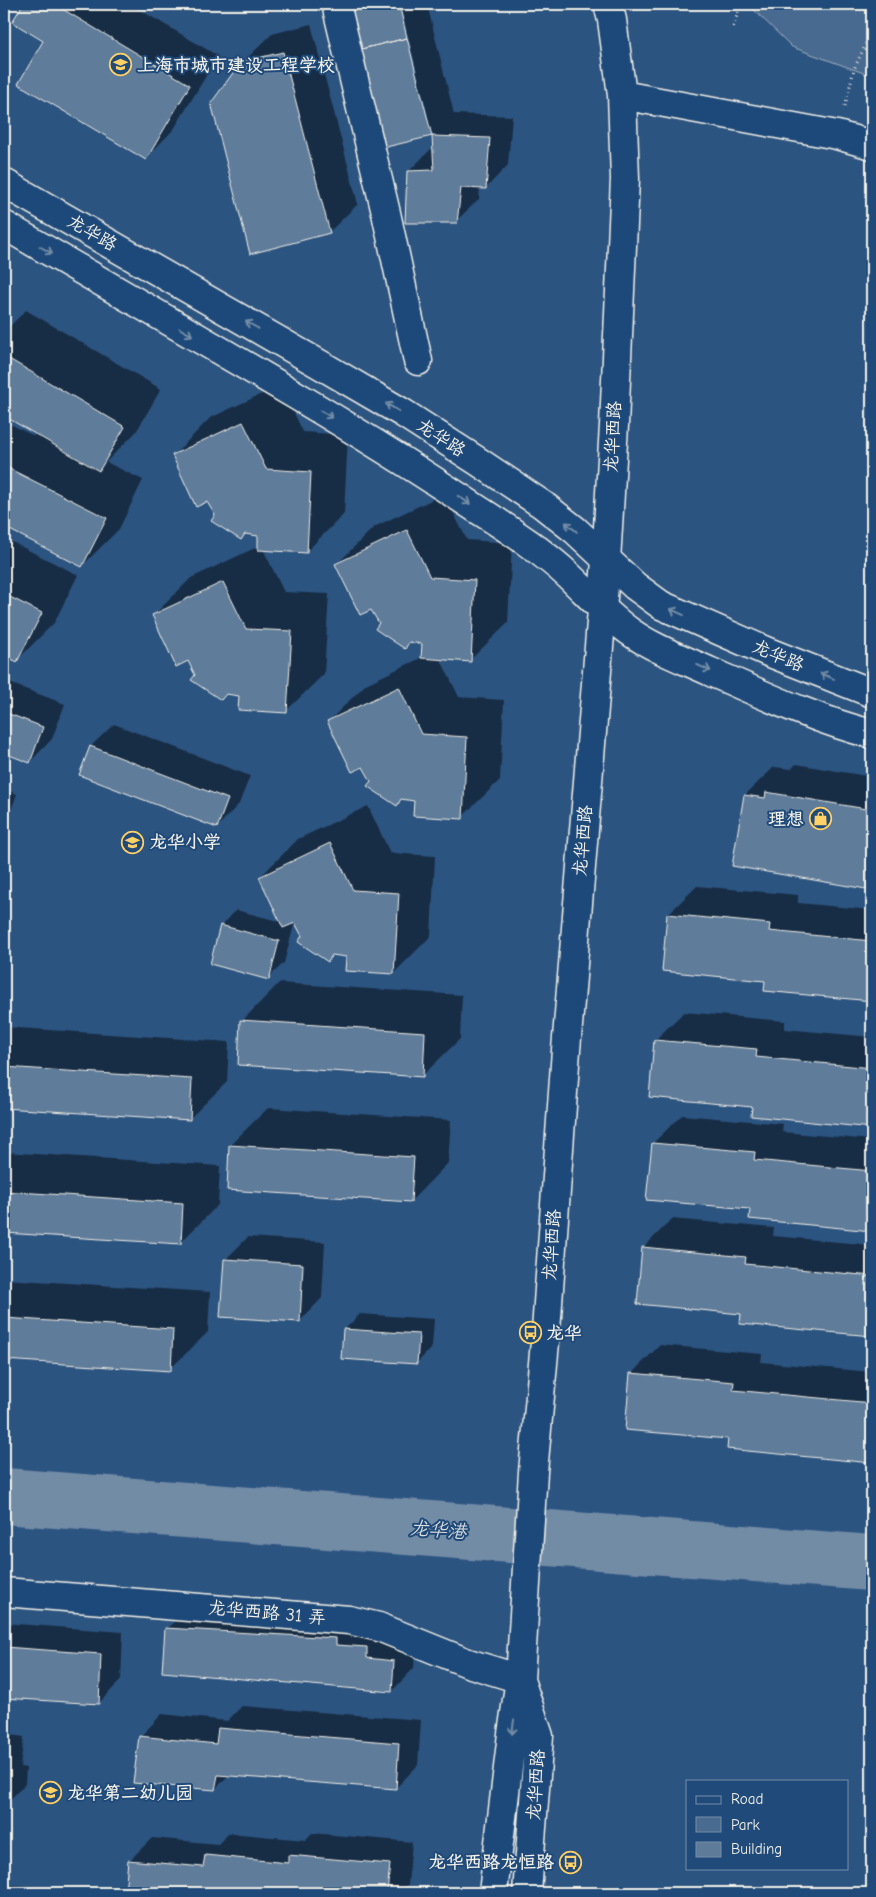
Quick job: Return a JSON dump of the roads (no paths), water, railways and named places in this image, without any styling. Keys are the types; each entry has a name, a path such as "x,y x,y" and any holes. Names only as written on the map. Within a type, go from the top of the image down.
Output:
{"street":[{"path":"336,4 386,213 418,361"},
{"name":"龙华西路","path":"493,1893 520,1679 533,1472 546,1331 566,1050 606,561 625,179 622,95 612,20 608,4"},
{"path":"622,95 837,135 872,145"},
{"name":"龙华路","path":"4,183 403,413 544,505 575,530 634,586 660,605 768,652 872,694"},
{"path":"4,225 301,399 436,483 531,545 569,576 602,610 630,632 653,646 756,691 853,729 872,734"},
{"name":"龙华西路 31 弄","path":"4,1592 349,1620 379,1627 468,1663 520,1679"},
{"name":"龙华西路","path":"520,1679 539,1736 526,1893"}],"waterway":[{"name":"龙华港","path":"4,1496 872,1563"}],"place":[{"name":"上海市城市建设工程学校","path":"121,65"},
{"name":"理想","path":"820,819"},
{"name":"龙华小学","path":"133,842"},
{"name":"龙华","path":"530,1333"},
{"name":"龙华第二幼儿园","path":"51,1793"},
{"name":"龙华西路龙恒路","path":"570,1862"}]}
